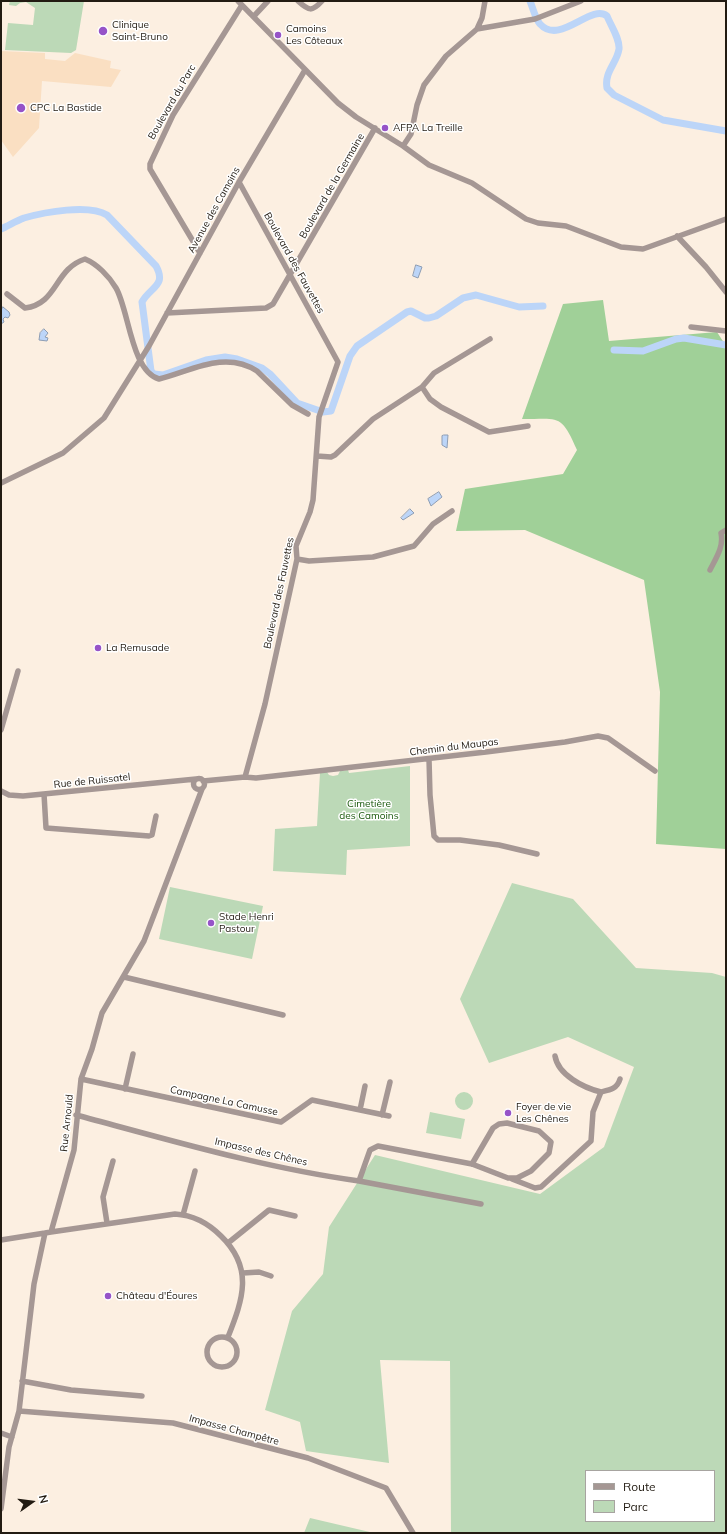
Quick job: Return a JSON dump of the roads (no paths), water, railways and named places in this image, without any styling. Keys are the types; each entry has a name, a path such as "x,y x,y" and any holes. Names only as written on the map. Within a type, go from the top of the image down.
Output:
{"street":[{"path":"298,1 306,8 311,9 315,8 322,1"},
{"path":"404,146 411,134 417,105 424,85 446,56 476,29 482,18 485,1"},
{"path":"476,29 535,19 581,1"},
{"path":"240,3 338,103 356,117 404,146 429,165 472,183 526,219 538,223 566,226 588,233 615,246 630,249 643,249 726,219"},
{"name":"Boulevard du Parc","path":"200,253 150,169 150,164 173,115 240,3"},
{"path":"254,16 267,3"},
{"name":"Avenue des Camoins","path":"1,483 64,453 104,418 149,346 239,182 305,70"},
{"name":"Boulevard de la Germaine","path":"167,312 266,308 273,304 291,276 375,128"},
{"name":"Boulevard des Fauvettes","path":"239,182 338,362 319,417 313,500 310,512 296,546 297,559 264,704 245,777"},
{"path":"677,236 726,292"},
{"path":"7,294 25,308 35,306 45,301 64,272 75,262 85,259 95,264 116,288 132,341 140,360 149,374 159,379 219,362 228,361 243,364 250,367 267,380 292,405 308,414"},
{"path":"691,327 726,332"},
{"path":"317,456 331,457 336,455 373,418 422,387 434,373 490,338"},
{"path":"422,387 430,399 441,407 489,432 528,426"},
{"path":"297,559 309,561 367,558 414,546 433,524 452,511"},
{"path":"710,570 723,541 721,533 726,530"},
{"path":"1,730 18,671"},
{"name":"Chemin du Maupas","path":"245,777 256,778 429,759 565,742 598,736 608,738 655,771"},
{"path":"429,759 430,795 434,836 438,840 460,840 499,845 537,854"},
{"name":"Rue Arnould","path":"1,1509 9,1446 19,1411 34,1284 48,1232 74,1150 76,1115 81,1079 92,1049 102,1013 144,941 197,800 197,785 204,781 245,777"},
{"name":"Rue de Ruissatel","path":"1,791 9,795 23,796 186,781 197,785"},
{"path":"44,794 46,828 149,836 154,832 156,816"},
{"path":"124,977 283,1015"},
{"path":"125,1089 133,1054"},
{"path":"555,1056 556,1062 563,1072 578,1082 601,1092 614,1089 619,1085 620,1079"},
{"name":"Campagne La Camusse","path":"81,1079 281,1122 312,1100 388,1116"},
{"path":"382,1115 390,1082"},
{"path":"360,1110 365,1086"},
{"path":"359,1181 367,1156 373,1147 378,1146 472,1164 535,1188 541,1187 569,1159 588,1146 593,1135 593,1112 601,1092"},
{"name":"Impasse des Chênes","path":"76,1115 198,1147 315,1174 481,1204"},
{"path":"472,1164 493,1128 499,1124 507,1123 539,1131 545,1135 551,1142 549,1153 523,1176 508,1178"},
{"path":"107,1223 103,1198 112,1161"},
{"path":"183,1215 195,1171"},
{"path":"228,1243 269,1210 295,1216"},
{"path":"1,1240 175,1214 204,1222 228,1243 239,1260 243,1273 242,1296 237,1315 228,1337"},
{"path":"243,1273 259,1272 271,1276"},
{"path":"217,1337 228,1337 236,1344 237,1355 232,1364 222,1367 217,1366 208,1359 207,1349 209,1344 217,1337"},
{"path":"22,1382 71,1390 142,1396"},
{"name":"Impasse Champêtre","path":"19,1411 173,1423 308,1458 386,1488 413,1533"},
{"path":"1,1433 12,1437"}],"water":[{"path":"416,265 422,267 418,278 413,276"},
{"path":"3,307 9,312 10,315 8,318 5,317 3,319 4,322 1,324 1,311"},
{"path":"44,329 48,333 45,337 48,338 47,341 39,340 40,333"},
{"path":"448,435 447,448 442,445 442,436"},
{"path":"439,492 442,497 431,506 428,499"},
{"path":"410,509 414,513 403,520 401,518"}],"waterway":[{"path":"530,1 538,22 548,29 557,30 566,28 593,15 600,14 607,16 617,37 619,45 618,54 607,77 607,88 614,95 663,120 726,131"},
{"path":"1,229 24,218 43,213 67,210 89,210 107,215 156,266 159,273 159,282 142,302 151,371 154,374 163,375 206,360 225,357 237,359 262,368 270,374 297,403 323,412 331,411 350,356 357,346 407,312 411,311 425,318 429,318 436,316 463,298 476,295 519,307 543,306"},
{"path":"614,350 643,351 676,339 684,338 726,345"}],"place":[{"name":"Clinique Saint-Bruno","path":"103,31"},
{"name":"Camoins Les Côteaux","path":"278,35"},
{"name":"CPC La Bastide","path":"21,108"},
{"name":"AFPA La Treille","path":"385,128"},
{"name":"La Remusade","path":"98,648"},
{"name":"Stade Henri Pastour","path":"211,923"},
{"name":"Foyer de vie Les Chênes","path":"508,1113"},
{"name":"Château d'Éoures","path":"108,1296"}],"park label":[{"name":"Cimetière des Camoins","path":"369,810"}]}
